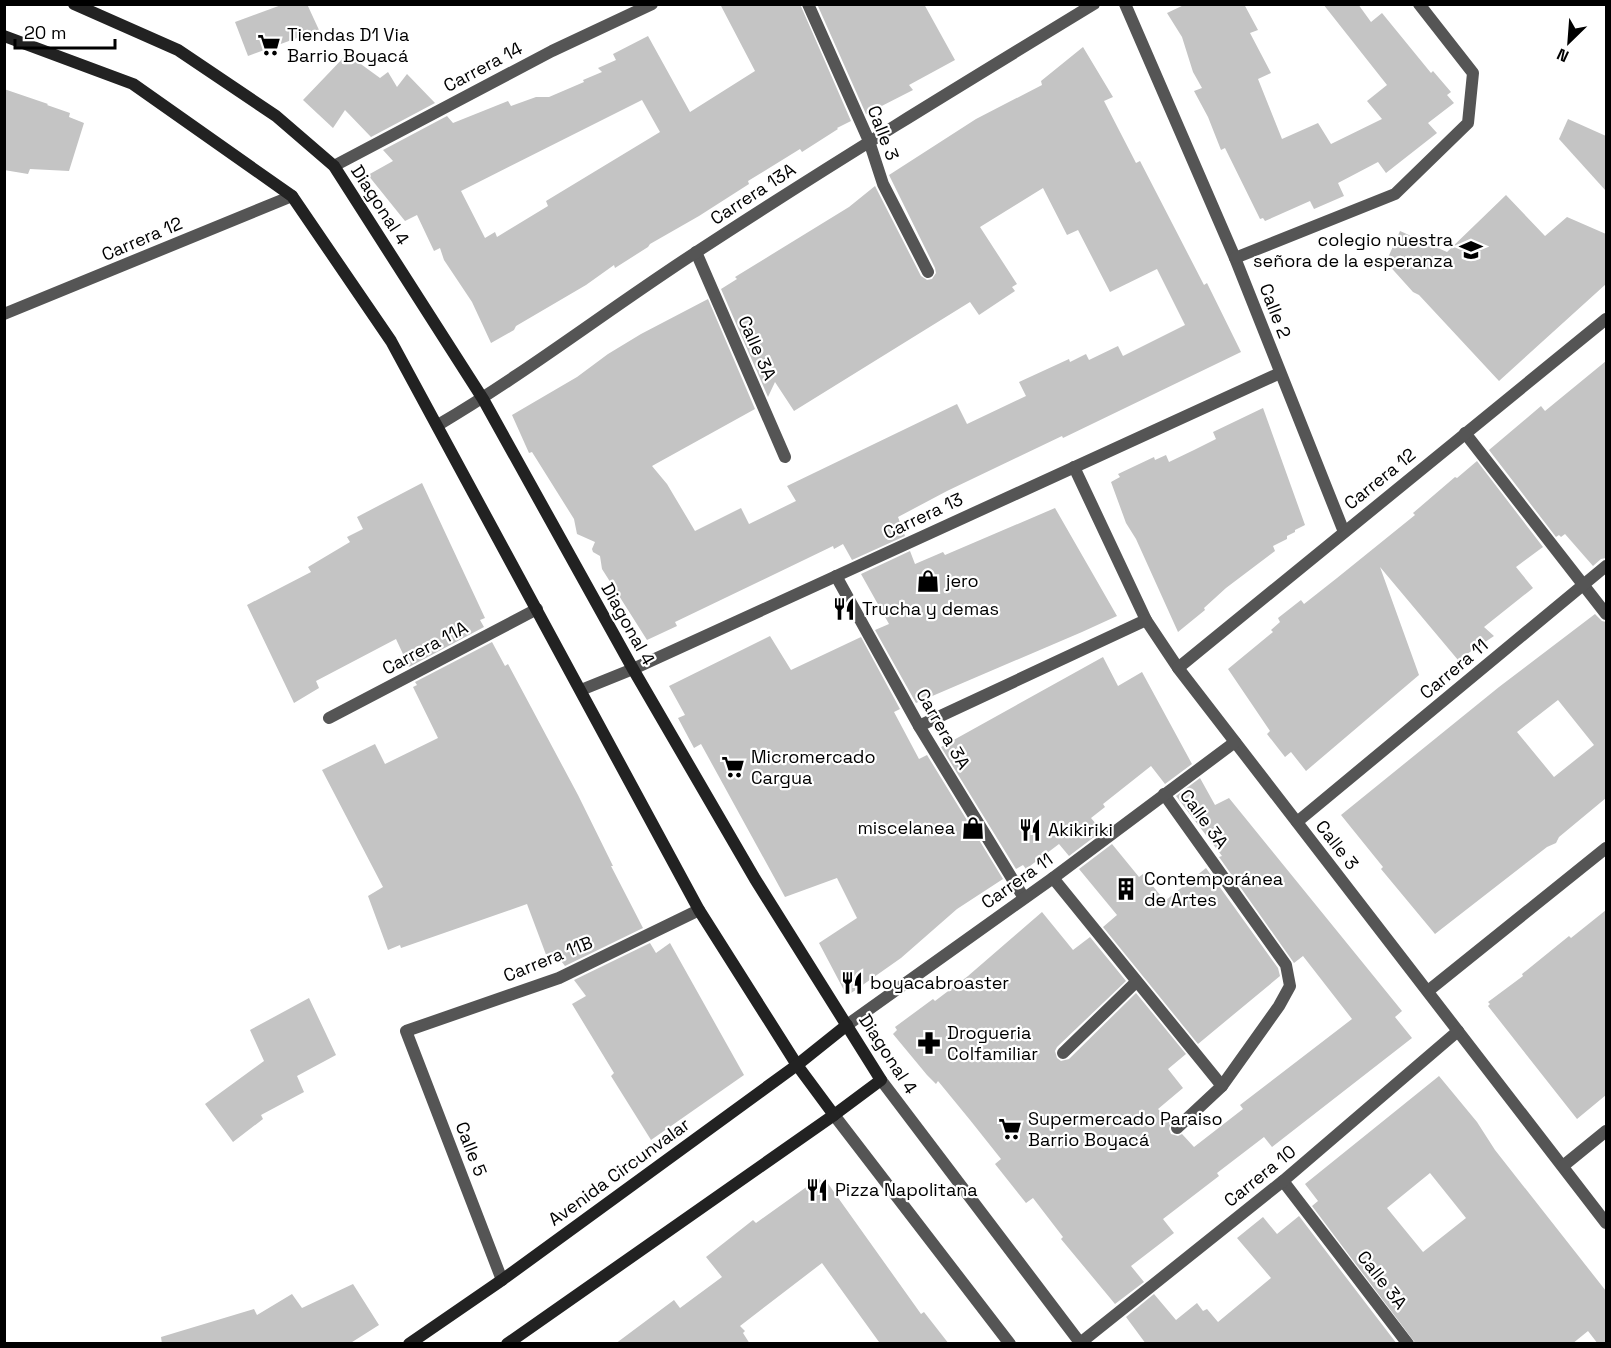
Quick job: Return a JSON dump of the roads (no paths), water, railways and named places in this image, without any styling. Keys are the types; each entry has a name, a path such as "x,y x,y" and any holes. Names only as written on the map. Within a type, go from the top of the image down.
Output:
{"main road":[{"name":"Diagonal 4","path":"74,4 178,50 276,116 334,166 483,399 633,669 755,879 881,1080"},
{"path":"4,36 133,84 292,196 391,341 699,910 797,1065 834,1115"},
{"name":"Avenida Circunvalar","path":"409,1344 502,1281 797,1065 847,1025"},
{"path":"507,1344 881,1080"}],"street":[{"name":"Carrera 14","path":"334,166 552,51 652,4"},
{"name":"Calle 3","path":"808,4 869,141 883,184 928,273"},
{"name":"Carrera 13A","path":"438,425 483,399 696,252 869,141 1094,4"},
{"name":"Calle 2","path":"1125,4 1235,258 1344,532"},
{"path":"1235,258 1395,194 1468,123 1473,73 1419,4"},
{"name":"Carrera 12","path":"4,314 292,196"},
{"name":"Calle 3A","path":"696,252 785,457"},
{"name":"Carrera 12","path":"1178,668 1606,319"},
{"name":"Carrera 13","path":"581,690 633,669 1280,373"},
{"path":"1466,433 1606,614"},
{"name":"Calle 3","path":"1074,467 1146,620 1178,668 1606,1222"},
{"name":"Carrera 11","path":"1297,822 1606,566"},
{"name":"Carrera 3A","path":"836,576 919,726 1024,898"},
{"name":"Carrera 11A","path":"329,718 537,609"},
{"path":"919,726 1146,620"},
{"name":"Carrera 11","path":"847,1025 1053,878 1235,742"},
{"name":"Calle 3A","path":"1164,794 1286,965 1290,986 1279,1006 1222,1086"},
{"path":"1428,991 1606,848"},
{"path":"1053,878 1222,1086 1177,1128"},
{"name":"Carrera 11B","path":"406,1031 559,978 699,910"},
{"path":"1063,1053 1136,982"},
{"name":"Calle 5","path":"406,1031 502,1281"},
{"name":"Carrera 10","path":"1080,1343 1283,1181 1458,1031"},
{"name":"Diagonal 4","path":"881,1080 1080,1343"},
{"path":"834,1115 1010,1344"},
{"path":"1563,1166 1606,1131"},
{"name":"Calle 3A","path":"1283,1181 1408,1344"}],"place":[{"name":"Tiendas D1 Via Barrio Boyacá","path":"269,45"},
{"name":"colegio nuestra señora de la esperanza","path":"1471,250"},
{"name":"jero","path":"928,581"},
{"name":"Trucha y demas","path":"844,609"},
{"name":"Micromercado Cargua","path":"733,767"},
{"name":"miscelanea","path":"973,828"},
{"name":"Akikiriki","path":"1030,830"},
{"name":"Contemporánea de Artes","path":"1126,889"},
{"name":"boyacabroaster","path":"852,983"},
{"name":"Drogueria Colfamiliar","path":"929,1043"},
{"name":"Supermercado Paraiso Barrio Boyacá","path":"1010,1129"},
{"name":"Pizza Napolitana","path":"817,1190"}]}
